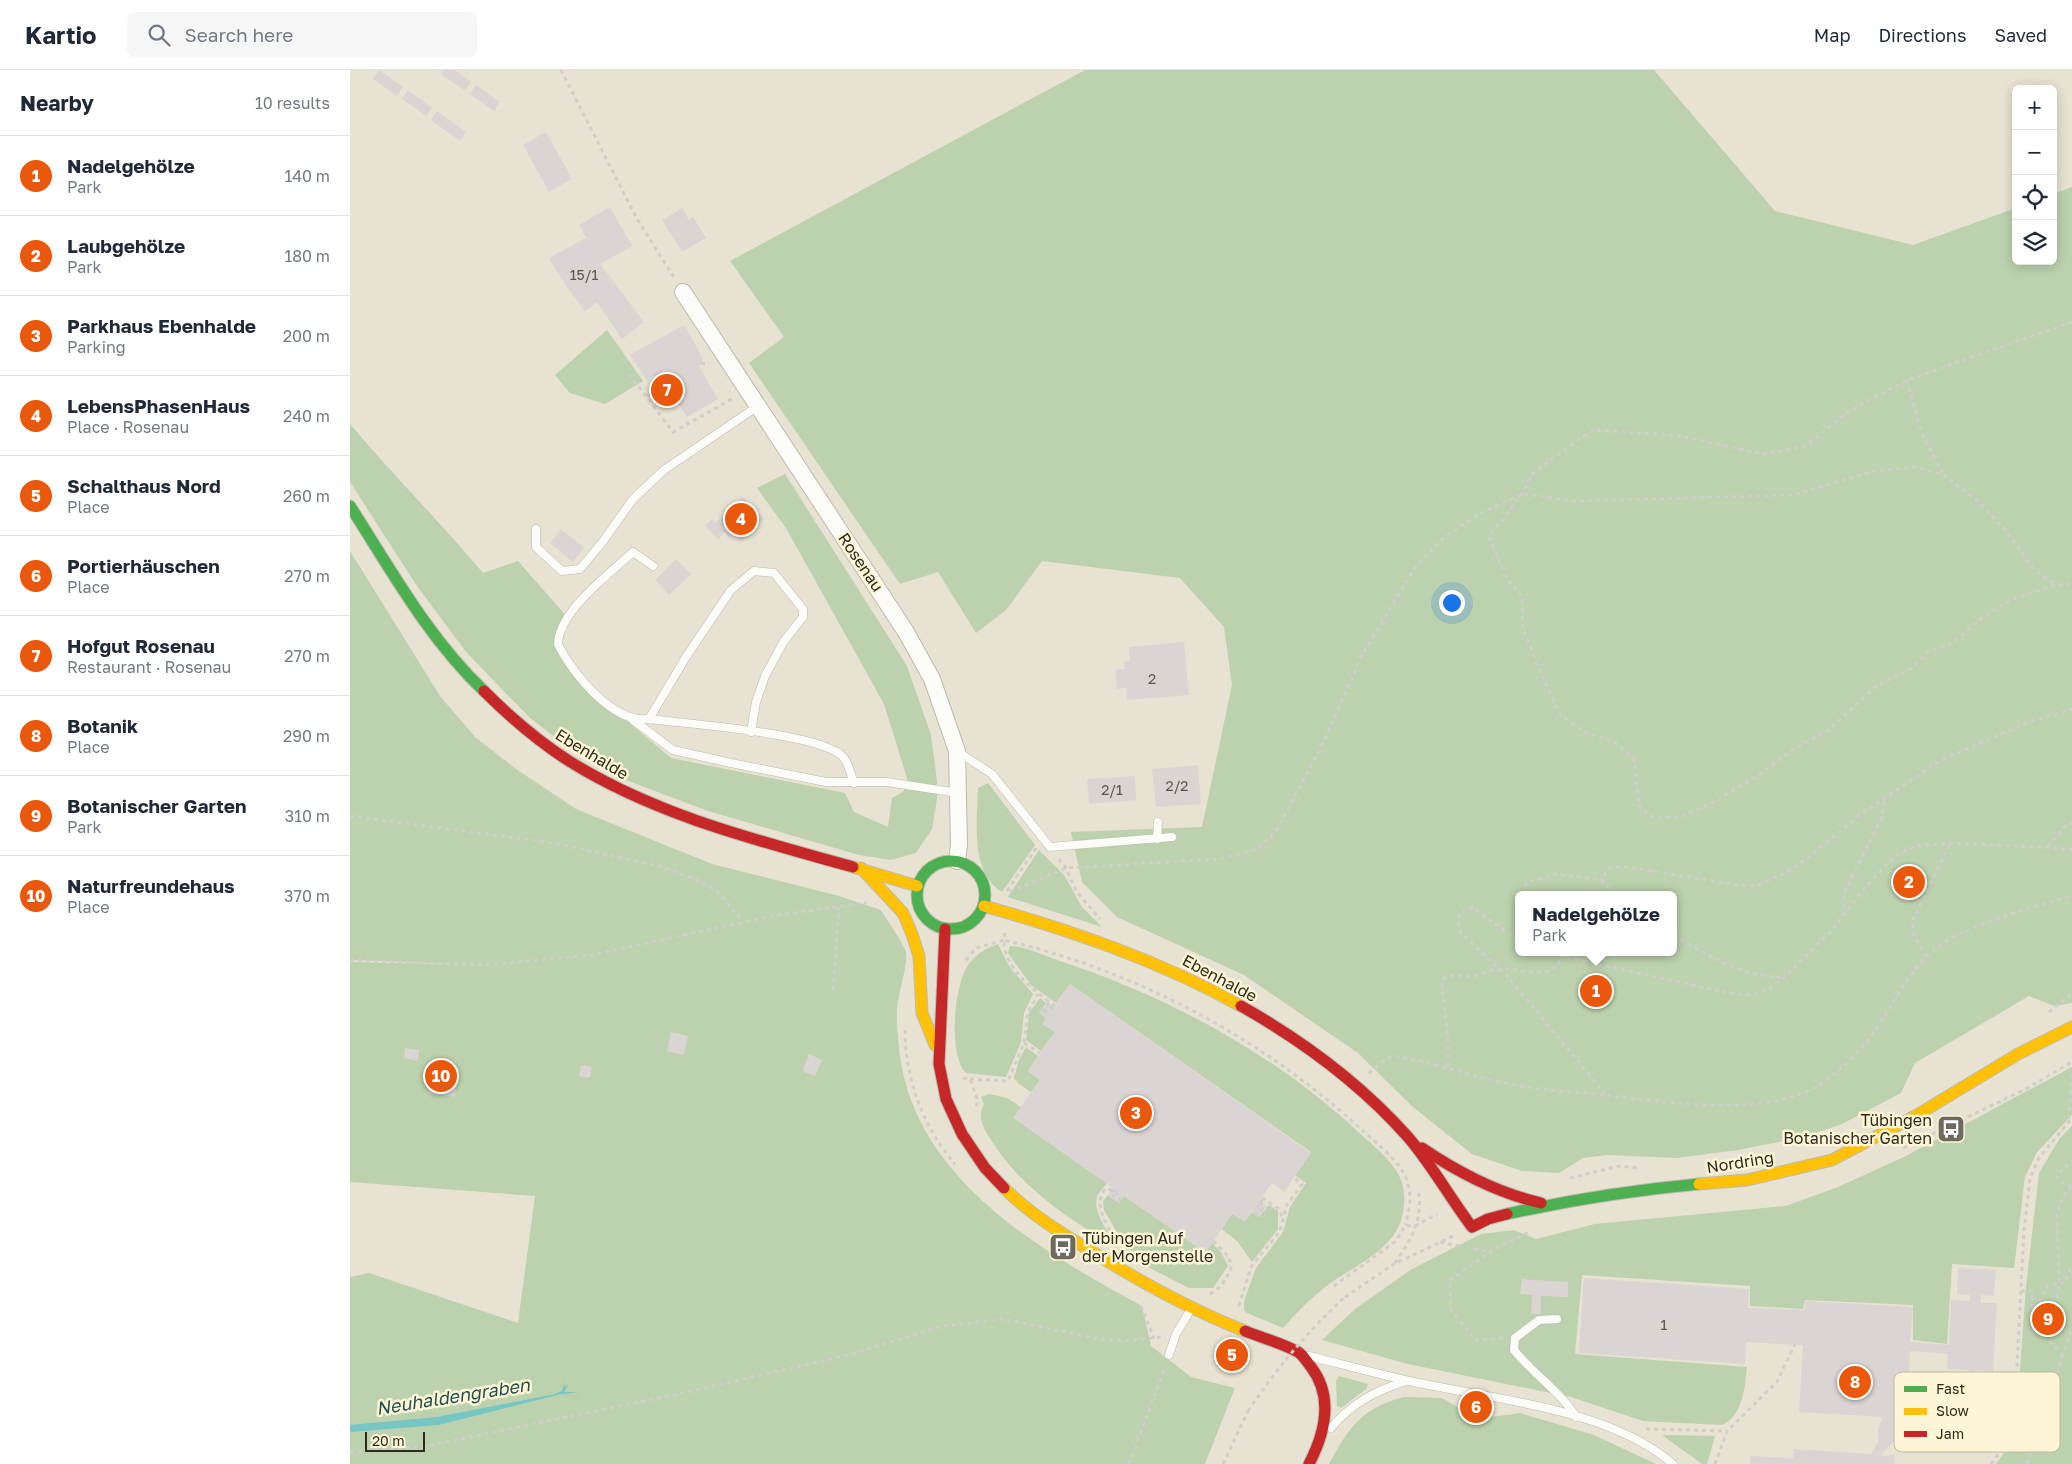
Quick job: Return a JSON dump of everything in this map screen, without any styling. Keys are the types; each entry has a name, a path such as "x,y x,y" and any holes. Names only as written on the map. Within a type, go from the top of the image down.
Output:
{"street":[{"name":"Rosenau","path":"683,292 920,656 936,688 957,751 959,845 956,861"},
{"name":"Ebenhalde","path":"350,506 424,620 472,679 519,725 553,751 606,783 656,807 700,823 918,886"},
{"path":"956,861 973,870 981,879 984,890 984,906 975,920 966,926 957,929 945,929 935,925 926,918 920,909 918,886 930,869 940,863 956,861"},
{"path":"860,868 903,913 912,934 919,956 922,1013 938,1053 946,1099 962,1134 988,1172 1018,1202 1054,1229 1137,1279 1216,1320 1300,1353 1317,1375 1323,1389 1325,1422 1320,1442 1309,1464"},
{"name":"Ebenhalde","path":"984,906 1113,947 1161,966 1224,997 1261,1018 1326,1064 1352,1085 1409,1139 1451,1168 1488,1188 1516,1198 1547,1205"},
{"path":"938,1053 945,929"},
{"name":"Nordring","path":"1472,1227 1488,1219 1547,1205 1650,1189 1747,1180 1832,1160 1917,1115 2018,1054 2072,1027"},
{"name":"Ebenhalde","path":"1409,1139 1472,1227"}],"lane":[{"path":"536,530 536,547 546,558 562,570 580,569 604,540 633,499 664,470 758,406"},
{"path":"653,566 633,552 579,604 562,625 558,634 558,644 582,682 595,694 674,750 826,782 887,782 958,793"},
{"path":"649,719 686,657 731,590 754,571 774,573 803,609 803,617 784,641 765,676 756,702 751,732"},
{"path":"630,717 640,720 649,719 785,735 831,749 844,758 854,783"},
{"path":"957,751 992,774 1050,847 1172,837"},
{"path":"1157,839 1158,822"},
{"path":"1169,1355 1176,1334 1192,1308"},
{"path":"1557,1319 1539,1320 1515,1338 1514,1350 1527,1367 1567,1403 1576,1417"},
{"path":"1300,1353 1406,1381 1480,1393 1607,1426 1631,1437 1673,1464"},
{"path":"1320,1442 1350,1408 1365,1396 1406,1381"}],"path":[{"path":"561,70 636,217 683,292"},
{"path":"2072,322 1907,380 1849,410 1804,447 1763,454 1675,435 1592,430 1533,473 1522,494 1489,537 1507,579 1522,596 1523,628 1542,676 1560,714 1584,732 1616,743 1634,759 1639,806 1654,818 1680,818 1718,799 1757,776 1797,747 1829,730 1875,687 1912,668 1928,652 1954,642 1979,620 2010,600 2055,585 2072,584"},
{"path":"701,362 706,364"},
{"path":"630,374 673,432 748,390"},
{"path":"1907,380 1921,432 1944,475 2004,528 2035,571 2055,585"},
{"path":"647,396 666,386"},
{"path":"1006,893 1066,868 1219,859 1258,849 1276,831 1324,739 1362,655 1416,566 1443,538 1479,514 1522,494 1576,501 1793,496 1874,471 1916,467 1944,475"},
{"path":"1602,880 1608,869 1621,866 1738,885 1756,886 1793,868 1884,798 1941,760 2029,722 2072,709"},
{"path":"1844,917 1844,893 1882,817 1884,798"},
{"path":"350,816 554,843 659,866 693,878 718,892 743,922"},
{"path":"2048,847 2064,826 2072,822"},
{"path":"1926,957 1914,935 1912,922 1950,843"},
{"path":"1554,956 1729,993 1753,996 1770,988 1785,977 1844,917 1871,881 1896,855 1916,846 1950,843 2072,849"},
{"path":"1032,854 1006,893 1004,948 1019,974 1038,994 1050,1002 1054,1007 1050,1007 1045,1014 1042,1012 1050,1002"},
{"path":"1526,891 1525,887 1528,882 1556,874 1602,880 1611,891"},
{"path":"1387,1058 1395,1056 1448,1067 1520,1086 1644,1100 1727,1105 1758,1104 1808,1090 1824,1082 1864,1043 1926,957 1950,938 2072,895"},
{"path":"350,960 486,965 592,955 777,915 839,907 833,990"},
{"path":"1515,938 1472,907 1460,912 1458,922 1461,933 1484,952 1530,1002 1606,1095"},
{"path":"1677,937 1719,962 1745,973 1765,978 1785,977"},
{"path":"962,966 976,948 1004,940 1038,948 1104,972 1170,1000 1227,1029 1284,1066 1334,1105 1379,1146 1398,1167 1408,1184 1410,1206 1405,1226"},
{"path":"1448,1067 1448,1040 1442,986 1444,978 1449,975 1475,976 1498,968 1546,972 1555,968 1560,958"},
{"path":"2049,1012 2072,993"},
{"path":"958,1074 970,1079 1008,1081 1024,1043 1028,1012 1038,994"},
{"path":"1024,1043 1040,1054"},
{"path":"2017,1372 2024,1231 2030,1178 2039,1158 2071,1119 2072,1074"},
{"path":"970,1079 978,1100 974,1114"},
{"path":"2063,1356 2054,1349 2049,1337 2049,1322 2057,1299 2059,1283 2057,1213 2062,1198 2072,1186 2059,1181 2057,1177 2072,1160"},
{"path":"1239,1309 1251,1267 1280,1231 1287,1205 1302,1184 1294,1178"},
{"path":"1394,1264 1410,1242 1417,1225 1421,1202 1418,1184"},
{"path":"1115,1189 1111,1194 1120,1200 1122,1196 1113,1191 1112,1189 1105,1189 1100,1195 1100,1206 1103,1217 1120,1247"},
{"path":"1258,1202 1264,1206 1258,1214 1255,1211 1256,1210 1259,1205 1261,1202 1263,1198 1279,1209 1284,1220"},
{"path":"1223,1464 1234,1437 1248,1411 1309,1331 1345,1297 1394,1264 1472,1227"},
{"path":"1213,1241 1229,1257 1231,1270 1221,1286 1207,1295 1213,1298"},
{"path":"1490,1252 1450,1280 1451,1310 1475,1340 1515,1338"},
{"path":"2021,1291 2032,1291 2032,1306 2035,1310 2048,1285 2066,1283 2072,1264"},
{"path":"350,1452 427,1446 692,1391 852,1354 942,1326 1004,1319 1093,1338 1124,1341 1154,1338 1139,1299"},
{"path":"2058,1372 2072,1331"},
{"path":"1294,1337 1312,1344"},
{"path":"1715,1464 1727,1431 1777,1382 1795,1344"},
{"path":"1129,1464 1169,1355"},
{"path":"1276,1363 1283,1367"},
{"path":"1649,1433 1642,1428 1727,1431"},
{"path":"1991,1464 2000,1452"},
{"path":"2028,1464 2032,1452"}],"green space":[{"path":"1085,70 1654,70 1775,211 1913,245 2012,209 2012,265 2057,265 2057,193 2072,187 2072,1003 2054,1006 2029,996 1915,1063 1901,1093 1842,1124 1800,1138 1738,1150 1677,1158 1608,1155 1583,1158 1559,1173 1522,1171 1472,1154 1413,1107 1358,1053 1244,975 1117,917 1082,882 1071,832 1202,827 1232,685 1224,627 1180,578 1042,561 1006,610 976,633 938,572 900,584 749,363 784,337 730,261"},
{"path":"607,330 643,381 605,404 570,393 555,375"},
{"path":"350,424 483,573 518,561 567,617 558,644 595,694 671,758 845,793 854,812 888,827 892,798 903,792 908,781 884,704 786,528 757,488 785,474 907,666 931,735 937,781 937,799 932,829 916,853 891,860 859,855 708,811 626,780 575,753 529,717 467,653 417,586 350,482"},
{"path":"350,551 440,696 475,737 516,769 576,809 712,864 839,896 881,910 906,952 906,964 897,1009 899,1047 909,1093 928,1134 954,1171 986,1204 1023,1234 1062,1260 1142,1306 1151,1346 1191,1377 1235,1388 1205,1464 350,1464 350,1277 369,1273 518,1323 535,1196 350,1182 350,962 450,964 350,960"},
{"path":"988,783 1035,845 1002,892 992,883 985,872 980,859 978,845 978,788"},
{"path":"1039,850 1064,875 1082,907 1102,927 1008,897"},
{"path":"998,944 1009,966 1033,994 1024,1013 1021,1042 1006,1077 966,1073 960,1064 955,1037 956,1005 962,977 967,967 977,956"},
{"path":"1010,946 1028,949 1100,975 1177,1009 1215,1028 1251,1050 1320,1099 1380,1152 1398,1174 1404,1189 1404,1206 1399,1226 1392,1237 1371,1256 1318,1293 1283,1328 1247,1313 1244,1310 1244,1301 1256,1268 1283,1232 1290,1207 1306,1183 1295,1175 1311,1152 1070,984 1056,1003 1031,985 1008,953"},
{"path":"1040,998 1046,1003 1039,1013 1046,1018 1043,1024 1055,1032 1041,1051 1026,1040 1029,1013"},
{"path":"1026,1047 1038,1056 1028,1071 1040,1080 1031,1092 1014,1078 1019,1060"},
{"path":"2072,1067 2072,1115 2037,1152 2025,1177 2014,1268 1952,1264 1947,1344 1913,1340 1913,1305 1805,1300 1803,1309 1750,1306 1750,1286 1582,1275 1575,1354 1747,1367 1744,1392 1739,1408 1729,1421 1722,1425 1643,1421 1571,1397 1408,1364 1322,1340 1355,1309 1412,1269 1481,1234 1514,1230 1536,1239 1595,1224 1786,1206 1838,1187 1904,1157"},
{"path":"989,1094 1007,1098 1021,1107 1107,1183 1097,1196 1097,1210 1118,1249 1049,1203 1019,1176 1005,1160 982,1124 981,1114 984,1104 981,1097"},
{"path":"2072,1126 2072,1464 1996,1464 2005,1452 2060,1452 2060,1372 2020,1372 2026,1287 2039,1173 2060,1138"},
{"path":"1108,1195 1119,1203 1124,1196 1205,1252 1212,1243 1221,1252 1228,1266 1213,1288 1189,1288 1138,1262 1131,1256 1104,1210 1103,1201"},
{"path":"1269,1205 1278,1211 1278,1229 1252,1262 1237,1241 1222,1229 1232,1214 1252,1212 1259,1217"},
{"path":"1339,1376 1368,1384 1366,1389 1341,1408 1337,1406 1336,1381"},
{"path":"1404,1397 1442,1398 1466,1412 1492,1417 1520,1413 1594,1435 1656,1464 1329,1464 1343,1439 1358,1421 1377,1407"},
{"path":"1662,1435 1715,1436 1707,1464 1702,1464"}],"water":[{"path":"565,1382 565,1388 569,1383 564,1392 579,1392 563,1394 582,1398 561,1394 439,1425 350,1432 350,1425 437,1417 555,1394 562,1391"}],"building":[{"path":"379,70 403,87 397,96 373,79"},
{"path":"444,70 455,70 471,82 465,91 441,74"},
{"path":"476,85 500,102 494,111 470,94"},
{"path":"408,90 432,108 426,116 402,99"},
{"path":"437,111 466,132 460,141 431,120"},
{"path":"546,132 572,179 549,192 523,145"},
{"path":"610,207 632,246 600,264 644,322 622,339 597,302 585,311 566,286 549,258 586,238 579,225"},
{"path":"682,208 689,220 693,217 706,238 682,252 662,220"},
{"path":"684,325 703,358 699,366 718,399 687,417 664,382 661,384 654,375 647,380 630,355"},
{"path":"742,496 764,519 741,542 733,534 729,537 725,532 718,539 705,526 712,519 715,523"},
{"path":"561,529 584,548 573,562 550,543"},
{"path":"676,559 691,574 669,595 655,580"},
{"path":"1184,642 1189,695 1127,700 1126,688 1117,689 1115,670 1125,669 1124,662 1130,661 1129,647"},
{"path":"1198,765 1201,804 1156,807 1152,769"},
{"path":"1135,776 1136,800 1089,804 1087,779"},
{"path":"1070,984 1311,1153 1284,1192 1272,1183 1260,1200 1267,1206 1259,1217 1252,1212 1245,1222 1232,1214 1206,1252 1124,1196 1119,1203 1108,1195 1113,1188 1013,1118 1040,1080 1028,1071 1055,1032 1042,1024 1046,1018 1039,1013 1047,1002 1054,1007"},
{"path":"671,1032 688,1036 684,1055 667,1051"},
{"path":"405,1048 419,1050 418,1061 404,1058"},
{"path":"809,1054 822,1060 815,1076 802,1071"},
{"path":"425,1065 458,1069 455,1097 429,1093 430,1083 423,1082"},
{"path":"581,1065 592,1067 590,1078 579,1076"},
{"path":"1958,1268 1996,1270 1994,1296 1981,1295 1981,1303 1997,1303 1993,1371 1975,1370 1975,1372 1969,1372 1969,1370 1947,1369 1948,1354 1910,1351 1909,1372 1894,1372 1894,1441 1880,1456 1895,1455 1894,1464 1750,1464 1750,1456 1793,1458 1794,1449 1871,1454 1878,1442 1878,1428 1883,1417 1799,1412 1803,1345 1746,1342 1745,1364 1579,1353 1584,1278 1749,1289 1748,1308 1805,1310 1805,1301 1913,1307 1910,1342 1949,1345 1951,1300 1970,1301 1970,1295 1957,1294"},
{"path":"1522,1279 1568,1282 1568,1297 1541,1296 1541,1314 1531,1314 1532,1295 1520,1294"},
{"path":"1225,1347 1243,1354 1240,1363 1221,1355"},
{"path":"1471,1403 1483,1405 1482,1412 1470,1410"}],"traffic: fast":[{"path":"350,506 428,626 464,671 484,691"},
{"path":"951,861 964,864 975,871 982,882 985,895 982,908 975,919 964,926 951,929 938,926 927,919 920,908 917,895 920,882 927,871 938,864 951,861"},
{"path":"1507,1214 1602,1196 1699,1184"}],"traffic: slow":[{"path":"853,867 917,886"},
{"path":"861,868 903,913 912,934 919,956 922,1013 935,1045"},
{"path":"984,906 1116,948 1179,975 1241,1006"},
{"path":"1699,1184 1747,1180 1832,1160 1917,1115 2018,1054 2072,1027"},
{"path":"1004,1188 1026,1208 1050,1225 1117,1267 1189,1306 1245,1331"}],"traffic: jam":[{"path":"484,691 546,745 569,761 636,797 743,836 853,867"},
{"path":"945,929 939,1064 946,1099 962,1134 985,1168 1004,1188"},
{"path":"1241,1006 1309,1049 1371,1099 1417,1148 1472,1227 1488,1219 1507,1214"},
{"path":"1422,1148 1450,1166 1494,1188 1541,1203"},
{"path":"1245,1331 1298,1352 1311,1367 1318,1379 1323,1390 1325,1415 1323,1428 1309,1464"}],"place":[{"name":"Hofgut Rosenau","path":"667,390"},
{"name":"LebensPhasenHaus","path":"741,519"},
{"name":"Laubgehölze","path":"1909,882"},
{"name":"Nadelgehölze","path":"1596,991"},
{"name":"Naturfreundehaus","path":"441,1076"},
{"name":"Parkhaus Ebenhalde","path":"1136,1113"},
{"name":"Tübingen Botanischer Garten","path":"1951,1129"},
{"name":"Tübingen Auf der Morgenstelle","path":"1063,1247"},
{"name":"Botanischer Garten","path":"2048,1319"},
{"name":"Schalthaus Nord","path":"1232,1355"},
{"name":"Botanik","path":"1855,1382"},
{"name":"Portierhäuschen","path":"1476,1407"}],"water label":[{"name":"Neuhaldengraben","path":"453,1397"}]}
